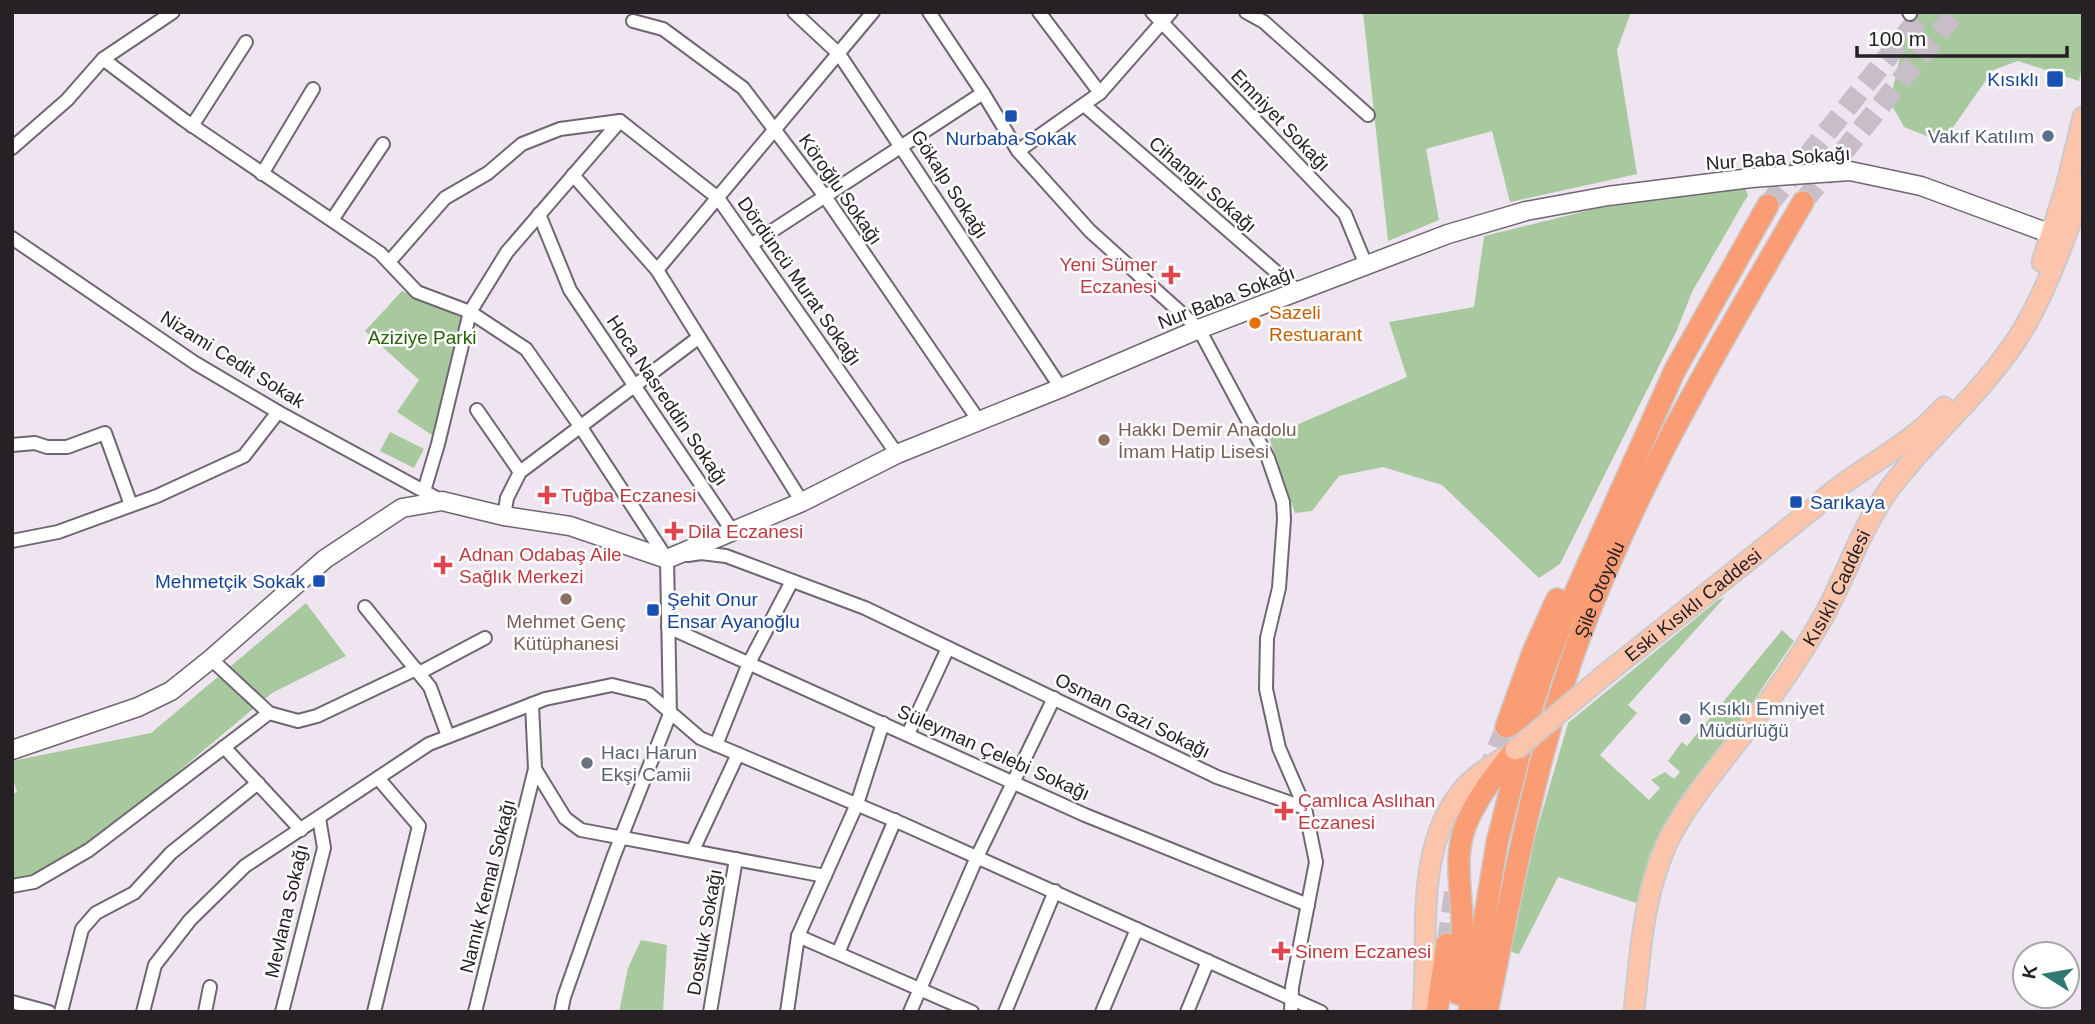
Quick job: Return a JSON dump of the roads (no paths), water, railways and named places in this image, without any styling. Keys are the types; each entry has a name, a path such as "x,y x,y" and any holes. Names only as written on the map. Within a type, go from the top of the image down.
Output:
{"highway":[{"name":"Şile Otoyolu","path":"1487,1012 1528,814 1560,694 1580,636 1614,552 1661,453 1802,202"},
{"name":"Şile Otoyolu","path":"1469,1012 1497,843 1529,716 1566,613 1675,370 1768,205"},
{"path":"1506,727 1555,603 1615,479 1675,370"},
{"path":"1455,1012 1463,944 1457,868 1461,840 1472,811 1494,776 1515,750"},
{"path":"1437,1012 1447,944"}],"main road":[{"name":"Kısıklı Caddesi","path":"1634,1012 1643,931 1652,888 1668,842 1690,803 1750,726 1822,620 1880,502 1912,459 2009,351 2031,314 2058,237 2066,187 2083,117"},
{"name":"Nur Baba Sokağı","path":"667,559 802,502 897,454 1199,329 1448,234 1526,211 1608,196 1751,178 1850,171 1921,187 2058,237"},
{"name":"Kısıklı Caddesi","path":"2058,237 2079,205 2083,183"},
{"name":"Eski Kısıklı Caddesi","path":"1423,1012 1429,870 1439,829 1450,808 1466,787 1837,487 1907,442 1937,415 1993,353 2058,237"},
{"path":"1837,487 1854,482 1866,485 1880,502"},
{"path":"12,750 138,706 170,691 211,659 325,559 402,509 442,501 504,516 570,526 667,559"}],"street":[{"path":"12,148 67,100 103,59 173,12"},
{"name":"Gökalp Sokağı","path":"794,12 839,54 1061,388"},
{"path":"657,270 873,12"},
{"path":"929,12 1018,151 1090,231 1199,329 1268,458 1283,502 1284,540 1279,588 1267,638 1266,689 1279,748 1305,808 1316,862 1292,987 1292,1006"},
{"path":"1038,12 1100,93"},
{"name":"Emniyet Sokağı","path":"1152,12 1345,214 1366,265"},
{"path":"1018,151 1100,93 1171,12"},
{"path":"1247,12 1264,22 1368,115"},
{"name":"Köroğlu Sokağı","path":"633,21 663,29 743,88 824,195 979,421"},
{"path":"192,126 246,42"},
{"path":"103,59 192,126 380,253 417,292 470,312 526,349 667,559 670,714 621,836 561,1012"},
{"path":"262,174 313,89"},
{"path":"752,244 983,93"},
{"name":"Cihangir Sokağı","path":"1084,105 1298,291"},
{"path":"424,491 470,312 507,252 620,121"},
{"path":"389,262 445,198 488,173 522,144 560,130 620,121"},
{"name":"Dördüncü Murat Sokağı","path":"620,121 718,198 897,454"},
{"path":"332,220 383,144"},
{"path":"573,175 657,270 802,502"},
{"name":"Hoca Nasreddin Sokağı","path":"539,214 570,290 733,531"},
{"name":"Nizami Cedit Sokak","path":"12,238 195,363 278,412 442,501"},
{"path":"504,516 507,498 520,472 698,338"},
{"path":"477,410 520,472"},
{"path":"12,541 58,532 157,496 244,456 278,412"},
{"path":"12,445 35,443 47,447 67,447 105,433 131,505"},
{"name":"Osman Gazi Sokağı","path":"667,559 701,553 726,556 865,608 1217,777 1305,808"},
{"path":"716,745 749,663 792,581"},
{"path":"365,607 430,687 448,736"},
{"name":"Süleyman Çelebi Sokağı","path":"668,627 1085,815 1308,905"},
{"path":"211,659 269,713 298,721 317,716 485,638"},
{"path":"908,734 948,648"},
{"path":"144,1012 155,965 190,920 245,866 429,744 545,699 612,685 649,694 700,738 1055,891 1208,961 1292,1006 1321,1012"},
{"path":"910,1012 977,857 1054,698"},
{"path":"532,704 536,769 565,818 581,830 825,876"},
{"path":"12,887 34,882 89,850 269,713"},
{"path":"787,1012 797,936 857,804 883,723"},
{"path":"225,747 301,830"},
{"path":"693,850 738,754"},
{"name":"Namık Kemal Sokağı","path":"475,1012 536,769"},
{"path":"374,1012 419,826 378,778"},
{"path":"61,1012 82,929 96,913 134,893 171,853 258,783"},
{"name":"Mevlana Sokağı","path":"282,1012 324,848 319,818"},
{"path":"838,953 895,820"},
{"name":"Dostluk Sokağı","path":"710,1012 736,859"},
{"path":"1005,1012 1055,891"},
{"path":"1102,1012 1138,929"},
{"path":"797,936 972,1012"},
{"path":"1187,1012 1208,961"},
{"path":"205,1012 210,987"},
{"path":"12,1002 49,1012"}],"tunnel":[{"path":"1768,205 1924,12"},
{"path":"1803,202 1956,12"},
{"path":"1486,777 1506,727"},
{"path":"1447,944 1455,889"}],"place":[{"name":"Kısıklı","path":"2055,79"},
{"name":"Nurbaba Sokak","path":"1011,116"},
{"name":"Vakıf Katılım","path":"2048,136"},
{"name":"Yeni Sümer Eczanesi","path":"1171,275"},
{"name":"Sazeli Restuarant","path":"1255,323"},
{"name":"Hakkı Demir Anadolu İmam Hatip Lisesi","path":"1104,440"},
{"name":"Tuğba Eczanesi","path":"547,495"},
{"name":"Sarıkaya","path":"1796,502"},
{"name":"Dila Eczanesi","path":"674,531"},
{"name":"Adnan Odabaş Aile Sağlık Merkezi","path":"443,565"},
{"name":"Mehmetçik Sokak","path":"319,581"},
{"name":"Mehmet Genç Kütüphanesi","path":"566,599"},
{"name":"Şehit Onur Ensar Ayanoğlu","path":"653,610"},
{"name":"Kısıklı Emniyet Müdürlüğü","path":"1685,719"},
{"name":"Hacı Harun Ekşi Camii","path":"587,763"},
{"name":"Çamlıca Aslıhan Eczanesi","path":"1284,811"},
{"name":"Sinem Eczanesi","path":"1281,951"}],"park label":[{"name":"Aziziye Parki","path":"422,337"}]}
